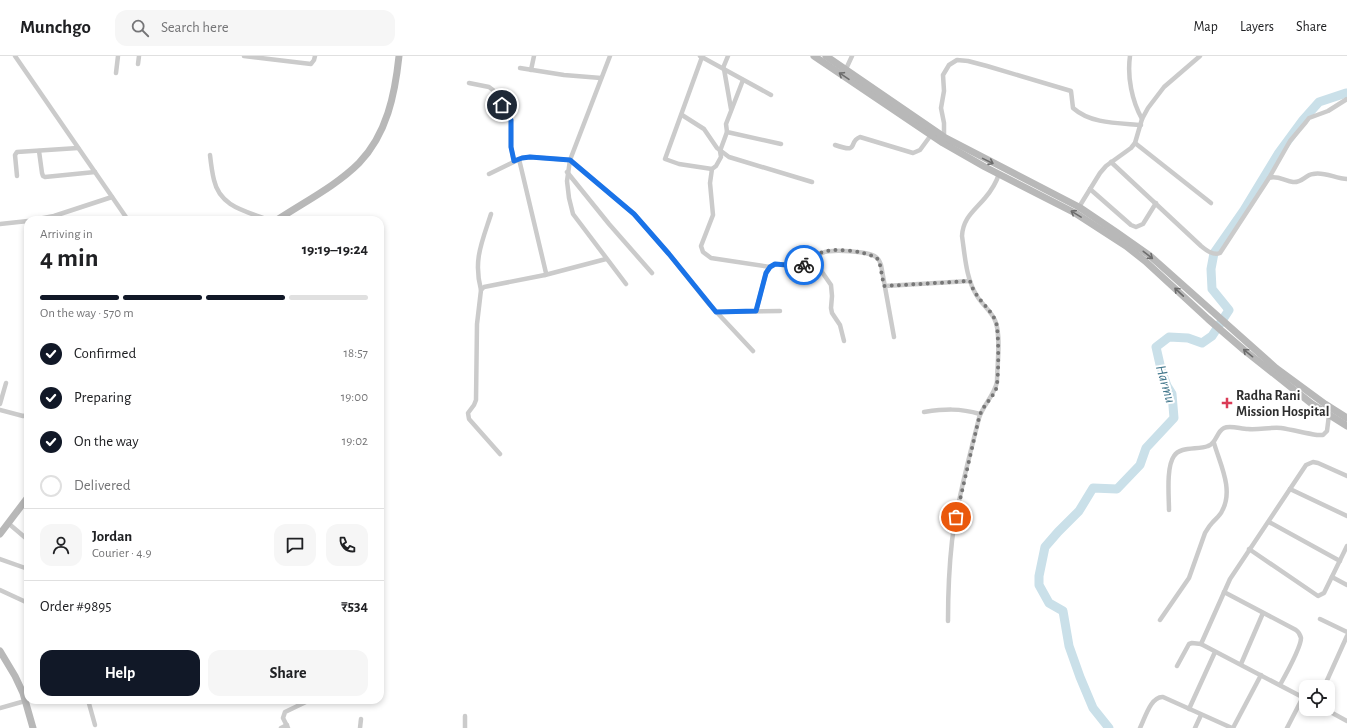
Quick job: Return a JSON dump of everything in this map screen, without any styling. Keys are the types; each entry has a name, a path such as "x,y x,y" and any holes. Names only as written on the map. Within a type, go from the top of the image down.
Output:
{"street":[{"path":"15,56 125,216"},
{"path":"116,73 118,56"},
{"path":"138,64 139,56"},
{"path":"244,56 311,64 315,56"},
{"path":"283,216 328,188 359,163 368,152 376,140 389,112 396,83 399,56"},
{"path":"531,70 534,56"},
{"path":"610,56 570,160 567,172 567,186 573,214 626,284"},
{"path":"728,56 724,69 731,110"},
{"path":"814,56 931,135 985,167 1075,213 1126,246 1227,330 1325,404 1347,418"},
{"path":"826,56 944,137 1079,207 1149,255 1211,317"},
{"path":"846,69 852,56"},
{"path":"1130,56 1133,99 1136,109 1142,119"},
{"path":"1079,207 1100,173 1135,143 1142,119 1148,108 1164,87 1200,56"},
{"path":"712,169 679,164 665,159 682,115 701,57 771,95"},
{"path":"944,137 944,123 941,108 944,91 943,75 949,65 957,60 975,63 1069,90 1072,94 1073,108 1098,121 1141,125"},
{"path":"520,68 564,75 602,78"},
{"path":"743,80 726,124 727,132 720,151 721,157 716,166 712,169 710,182 713,215 701,246 703,252 711,258 770,267"},
{"path":"469,83 489,87 493,90 511,119 511,147 516,160 546,270 545,275"},
{"path":"1111,162 1201,246 1209,252 1215,254 1220,253 1269,178 1290,141 1309,118 1328,111 1347,99"},
{"path":"682,115 704,129 720,151 735,159 812,182"},
{"path":"727,132 781,144"},
{"path":"835,144 846,148 851,148 855,139 860,136 913,153 920,150 931,135"},
{"path":"1135,143 1211,203"},
{"path":"17,176 16,153 78,148"},
{"path":"39,151 43,175 45,177 95,172"},
{"path":"210,155 214,181 221,196 229,204 259,216"},
{"path":"489,174 516,160 530,157 570,160 634,214 716,312 753,351"},
{"path":"567,172 609,224 652,273"},
{"path":"1269,178 1276,177 1294,182 1302,180 1308,175 1318,173 1347,179"},
{"path":"948,622 949,571 952,540 960,496 980,414 996,389 997,382 998,330 996,322 977,297 970,281 962,236 964,224 970,214 991,190 999,174"},
{"path":"1090,189 1131,225 1136,227 1143,224 1156,203"},
{"path":"54,216 112,197"},
{"path":"491,214 478,256 478,274 481,290 477,330 476,400 474,405 468,411 468,414 469,419 500,454"},
{"path":"0,224 24,221"},
{"path":"756,311 766,273 770,267 775,264 803,265 808,263 818,254 838,250 873,256 879,260 894,337"},
{"path":"813,258 831,285 831,308 840,325 844,341"},
{"path":"481,290 484,287 545,275 606,259"},
{"path":"884,286 970,281"},
{"path":"716,312 780,311"},
{"path":"1227,330 1244,350 1289,386 1347,426"},
{"path":"0,404 6,383"},
{"path":"924,412 940,409 961,409 980,414"},
{"path":"0,410 24,416"},
{"path":"1168,510 1169,472 1173,457 1182,451 1204,447 1214,442 1223,428 1228,427 1250,430 1280,428 1317,436 1323,435 1326,431 1329,415"},
{"path":"1160,620 1185,586 1205,534 1222,512 1225,504 1227,493 1226,485 1214,442"},
{"path":"1200,644 1230,579 1304,468 1309,463 1318,463 1347,476"},
{"path":"1290,489 1347,516"},
{"path":"0,534 24,502"},
{"path":"1269,522 1340,561"},
{"path":"8,523 24,537"},
{"path":"1249,549 1318,596 1324,593 1347,546"},
{"path":"0,559 24,568"},
{"path":"1332,578 1347,584"},
{"path":"0,590 24,601"},
{"path":"1224,592 1296,630 1301,637 1299,646 1280,685"},
{"path":"1241,664 1263,613"},
{"path":"1320,619 1347,632"},
{"path":"1327,680 1347,636"},
{"path":"1178,666 1189,644 1200,644 1299,695"},
{"path":"1189,708 1215,652"},
{"path":"1,655 24,693"},
{"path":"1140,728 1154,700 1160,696 1232,728 1261,675"},
{"path":"0,708 24,697"},
{"path":"28,704 33,728"},
{"path":"89,704 95,726"},
{"path":"281,728 288,727 284,718 285,712 302,704"},
{"path":"1287,728 1299,707"},
{"path":"1335,714 1347,721"},
{"path":"1195,728 1201,715"},
{"path":"465,716 465,728"},
{"path":"360,728 361,719"}],"waterway":[{"name":"Harmu","path":"1109,728 1093,708 1080,677 1069,646 1063,611 1049,603 1039,585 1039,576 1045,547 1079,511 1093,488 1117,489 1140,465 1146,448 1174,418 1172,394 1167,386 1161,369 1156,347 1169,337 1188,338 1202,343 1212,336 1229,310 1212,289 1211,269 1214,253 1244,210 1278,154 1303,120 1319,102 1346,93"}],"way so far":[{"path":"804,265 823,252 838,250 850,251 873,256 879,260 884,286 970,281 977,297 996,322 998,340 996,389 981,411 956,517"}],"place":[{"name":"Radha Rani Mission Hospital","path":"1227,403"}],"route":[{"path":"502,105 511,120 511,147 514,161 530,157 570,160 623,203 634,214 716,312 756,311 766,273 770,267 775,264 798,266 804,265"}]}
